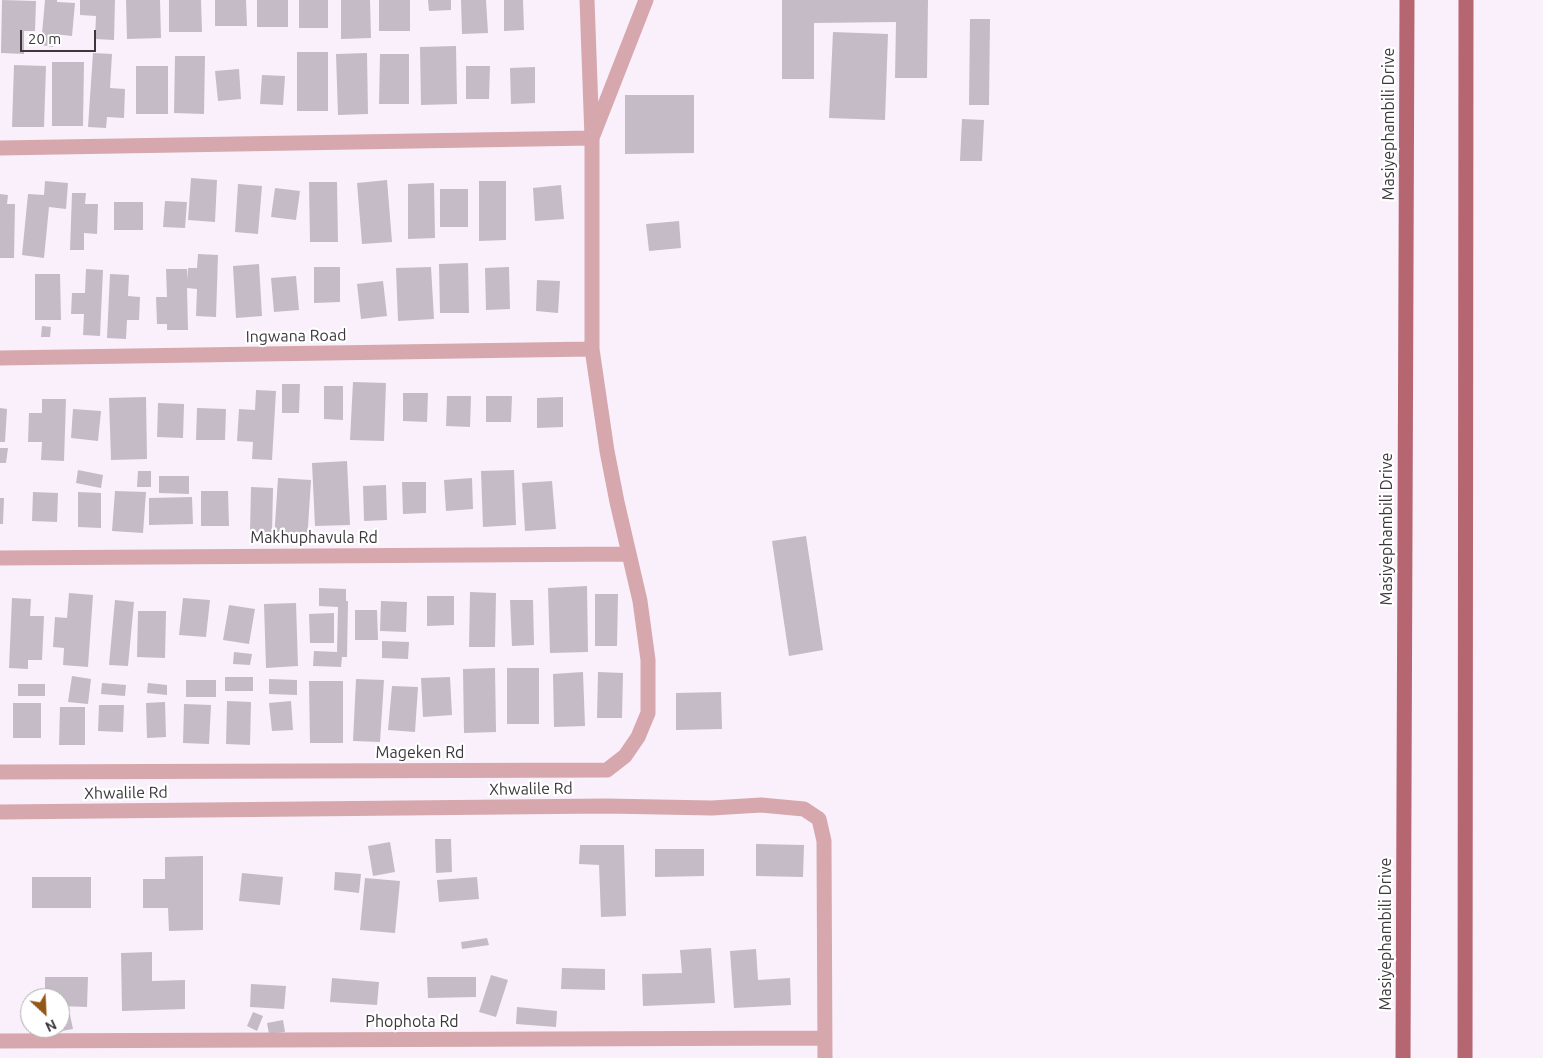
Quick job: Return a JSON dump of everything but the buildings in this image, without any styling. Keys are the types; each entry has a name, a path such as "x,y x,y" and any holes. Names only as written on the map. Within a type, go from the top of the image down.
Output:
{"main road":[{"name":"Masiyephambili Drive","path":"1403,1058 1406,0"},
{"path":"1465,1058 1466,0"}],"street":[{"name":"Mageken Rd","path":"0,772 607,770 625,756 638,737 648,713 648,660 640,601 607,451 592,349 590,244 592,138 588,0"},
{"path":"0,148 592,138 646,0"},
{"name":"Ingwana Road","path":"0,358 592,349"},
{"name":"Makhuphavula Rd","path":"0,558 629,554"},
{"name":"Xhwalile Rd","path":"0,812 606,806 712,808 761,805 804,809 819,819 824,841 825,1058"},
{"name":"Phophota Rd","path":"0,1041 825,1038"}]}
